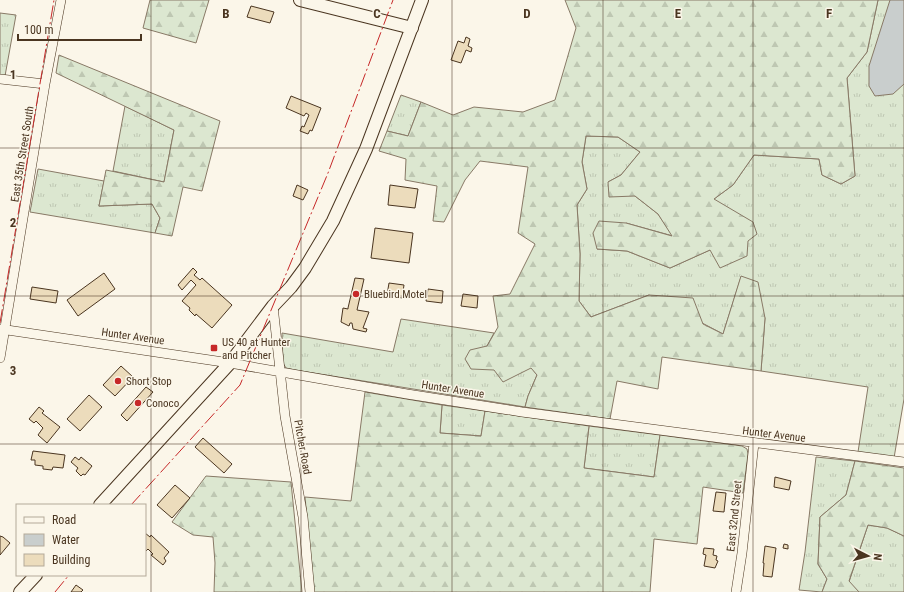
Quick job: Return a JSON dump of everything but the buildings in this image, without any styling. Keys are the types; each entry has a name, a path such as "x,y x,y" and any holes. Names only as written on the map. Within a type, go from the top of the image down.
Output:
{"main road":[{"path":"300,0 412,28"},
{"path":"101,504 230,363 273,306 291,287 305,268 333,221 366,149 422,0"},
{"path":"20,592 35,576"}],"street":[{"name":"East 35th Street South","path":"0,358 2,329 61,0"},
{"path":"0,79 45,84"},
{"name":"Pitcher Road","path":"273,306 285,416 302,517 310,592"},
{"name":"Hunter Avenue","path":"2,329 230,363 407,394 522,412 904,462"},
{"name":"East 32nd Street","path":"736,592 742,553 754,443"}],"green space":[{"path":"150,0 209,0 196,43 143,28"},
{"path":"565,0 878,0 867,52 847,78 855,176 841,184 822,175 819,159 754,155 733,185 714,199 753,222 757,234 748,241 747,256 720,268 710,250 670,268 627,251 597,249 593,233 599,221 626,223 672,236 658,214 635,196 609,197 608,182 621,175 640,152 618,137 586,136 582,162 587,189 577,205 580,254 579,301 591,317 649,295 693,298 703,324 723,334 741,276 758,282 765,318 761,371 662,357 658,389 617,381 610,419 525,407 537,375 531,368 503,382 494,370 471,369 465,359 470,350 487,346 498,327 493,296 510,294 535,244 518,233 528,167 480,161 465,180 444,222 433,221 437,186 405,180 406,159 379,151 387,131 408,136 421,102 453,115 474,107 523,112 555,100 576,28"},
{"path":"878,0 904,0 904,399 894,458 858,452 868,387 761,371 765,318 741,277 723,334 649,295 591,317 579,301 580,254 577,205 587,189 582,162 586,136 618,137 640,152 621,175 608,182 635,196 658,214 673,236 626,223 597,249 627,251 670,268 710,250 714,199 733,185 754,155 819,159 822,175 841,184 855,176 847,78 867,52"},
{"path":"0,13 16,15 5,76 0,75"},
{"path":"59,55 220,121 202,191 183,187 172,236 155,233 160,218 152,204 99,206 106,170 164,182 174,130 56,73"},
{"path":"401,95 421,102 408,136 387,131"},
{"path":"125,106 174,130 164,182 113,171"},
{"path":"38,169 104,181 99,206 152,204 160,218 155,233 30,212"},
{"path":"401,319 494,333 487,346 531,367 537,375 525,407 295,370 286,368 283,363 282,333 393,352"},
{"path":"365,392 442,405 440,433 481,436 485,411 589,426 584,468 654,477 660,435 742,446 747,449 748,454 743,493 703,487 697,544 654,539 650,592 314,592 305,497 351,501"},
{"path":"442,405 485,411 481,436 440,433"},
{"path":"589,426 660,435 654,477 584,468"},
{"path":"816,457 855,461 846,495 820,517 818,564 827,579 822,592 799,590"},
{"path":"855,461 904,468 904,536 887,528 868,525 849,581 859,592 822,592 827,579 818,564 820,517 846,495"},
{"path":"206,476 291,482 302,592 214,592 215,563 213,537 193,535 172,522"},
{"path":"868,525 887,528 904,536 904,592 859,592 849,582"}],"water":[{"path":"890,0 904,0 904,84 893,94 875,96 869,86 869,66"}],"power":[{"path":"0,323 54,0"},
{"path":"132,504 240,385 328,173 393,0"},
{"path":"55,592 68,576"}],"place":[{"name":"Bluebird Motel","path":"356,294"},
{"name":"US 40 at Hunter and Pitcher","path":"214,348"},
{"name":"Short Stop","path":"118,381"},
{"name":"Conoco","path":"138,403"}]}
